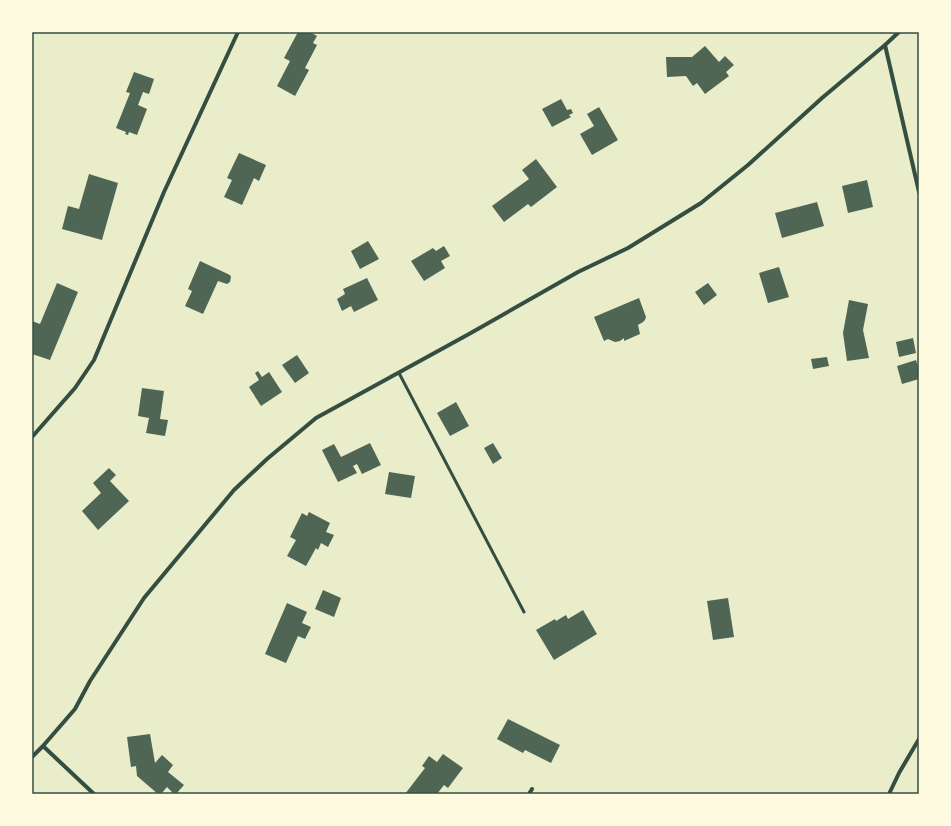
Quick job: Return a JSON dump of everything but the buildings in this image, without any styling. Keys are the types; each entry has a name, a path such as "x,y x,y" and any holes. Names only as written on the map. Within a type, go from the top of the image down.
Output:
{"street":[{"path":"32,437 75,388 94,360 164,192 238,32"},
{"path":"32,757 75,708 90,681 144,598 234,490 267,459 316,418 400,373 578,272 628,248 701,203 748,165 822,98 886,46 899,32"},
{"path":"886,46 919,192"},
{"path":"889,794 899,773 919,739"},
{"path":"43,746 94,794"},
{"path":"529,794 532,789"}],"lane":[{"path":"400,373 524,612"}]}
